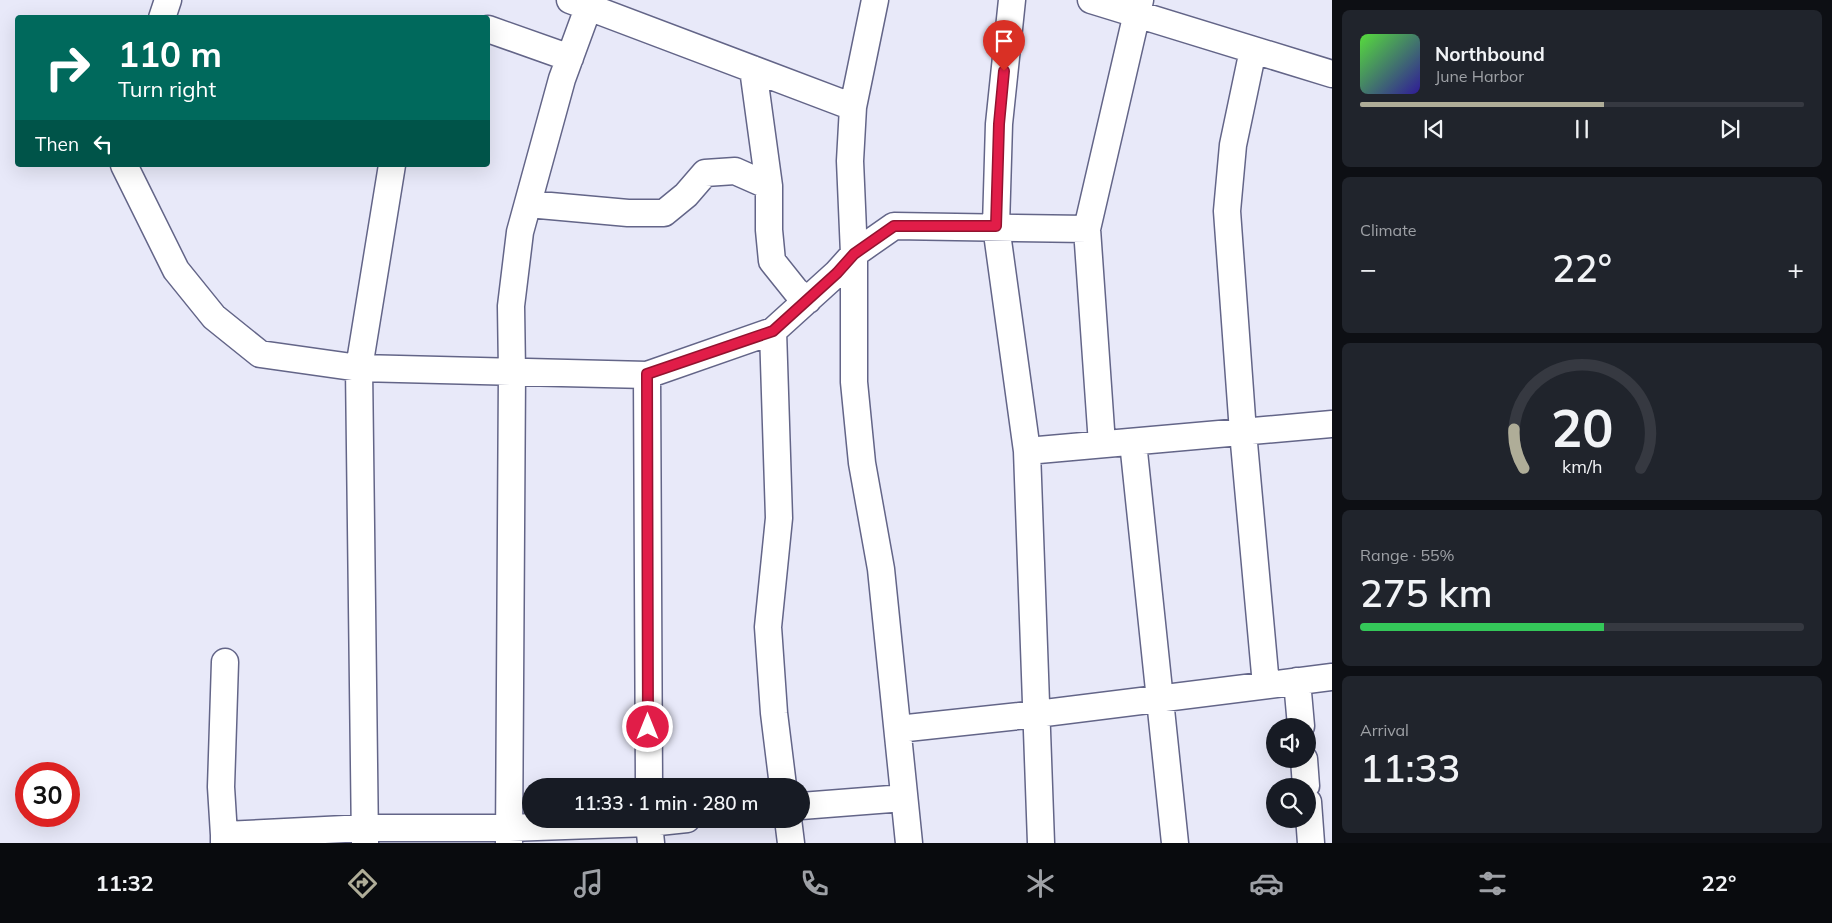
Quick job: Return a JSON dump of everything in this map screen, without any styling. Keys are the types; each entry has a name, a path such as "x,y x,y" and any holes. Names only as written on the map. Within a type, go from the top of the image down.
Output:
{"street":[{"path":"163,15 168,0"},
{"path":"875,0 853,107 850,161 854,254 854,382 862,463 881,569 909,843"},
{"path":"1012,0 999,124 996,226 1027,450 1041,843"},
{"path":"1091,0 1139,7 1253,50 1332,74"},
{"path":"509,835 511,306 520,232 562,79 570,58 583,2 853,107"},
{"path":"1102,444 1087,229 1139,7"},
{"path":"490,30 570,58"},
{"path":"1253,50 1233,145 1227,211 1243,432 1266,685"},
{"path":"753,69 769,186 769,230 772,262 796,291 808,300"},
{"path":"125,167 176,270 214,317 260,354 359,368 647,374 773,331 837,273 854,254 894,226 996,226 1087,229"},
{"path":"365,835 359,368 392,167"},
{"path":"528,204 628,214 664,213 686,195 705,173 734,171 769,186"},
{"path":"773,331 779,518 768,627 774,713 782,778"},
{"path":"647,374 649,778"},
{"path":"1027,450 1332,424"},
{"path":"1133,442 1175,843"},
{"path":"225,662 221,787 224,839 365,835 509,835 650,828"},
{"path":"898,729 1037,714 1332,677"},
{"path":"1297,681 1300,718"},
{"path":"810,805 904,798"},
{"path":"789,828 790,843"},
{"path":"1310,828 1311,843"}],"route":[{"path":"648,727 647,374 773,331 837,273 854,254 894,226 996,226 999,124 1004,71"}]}
